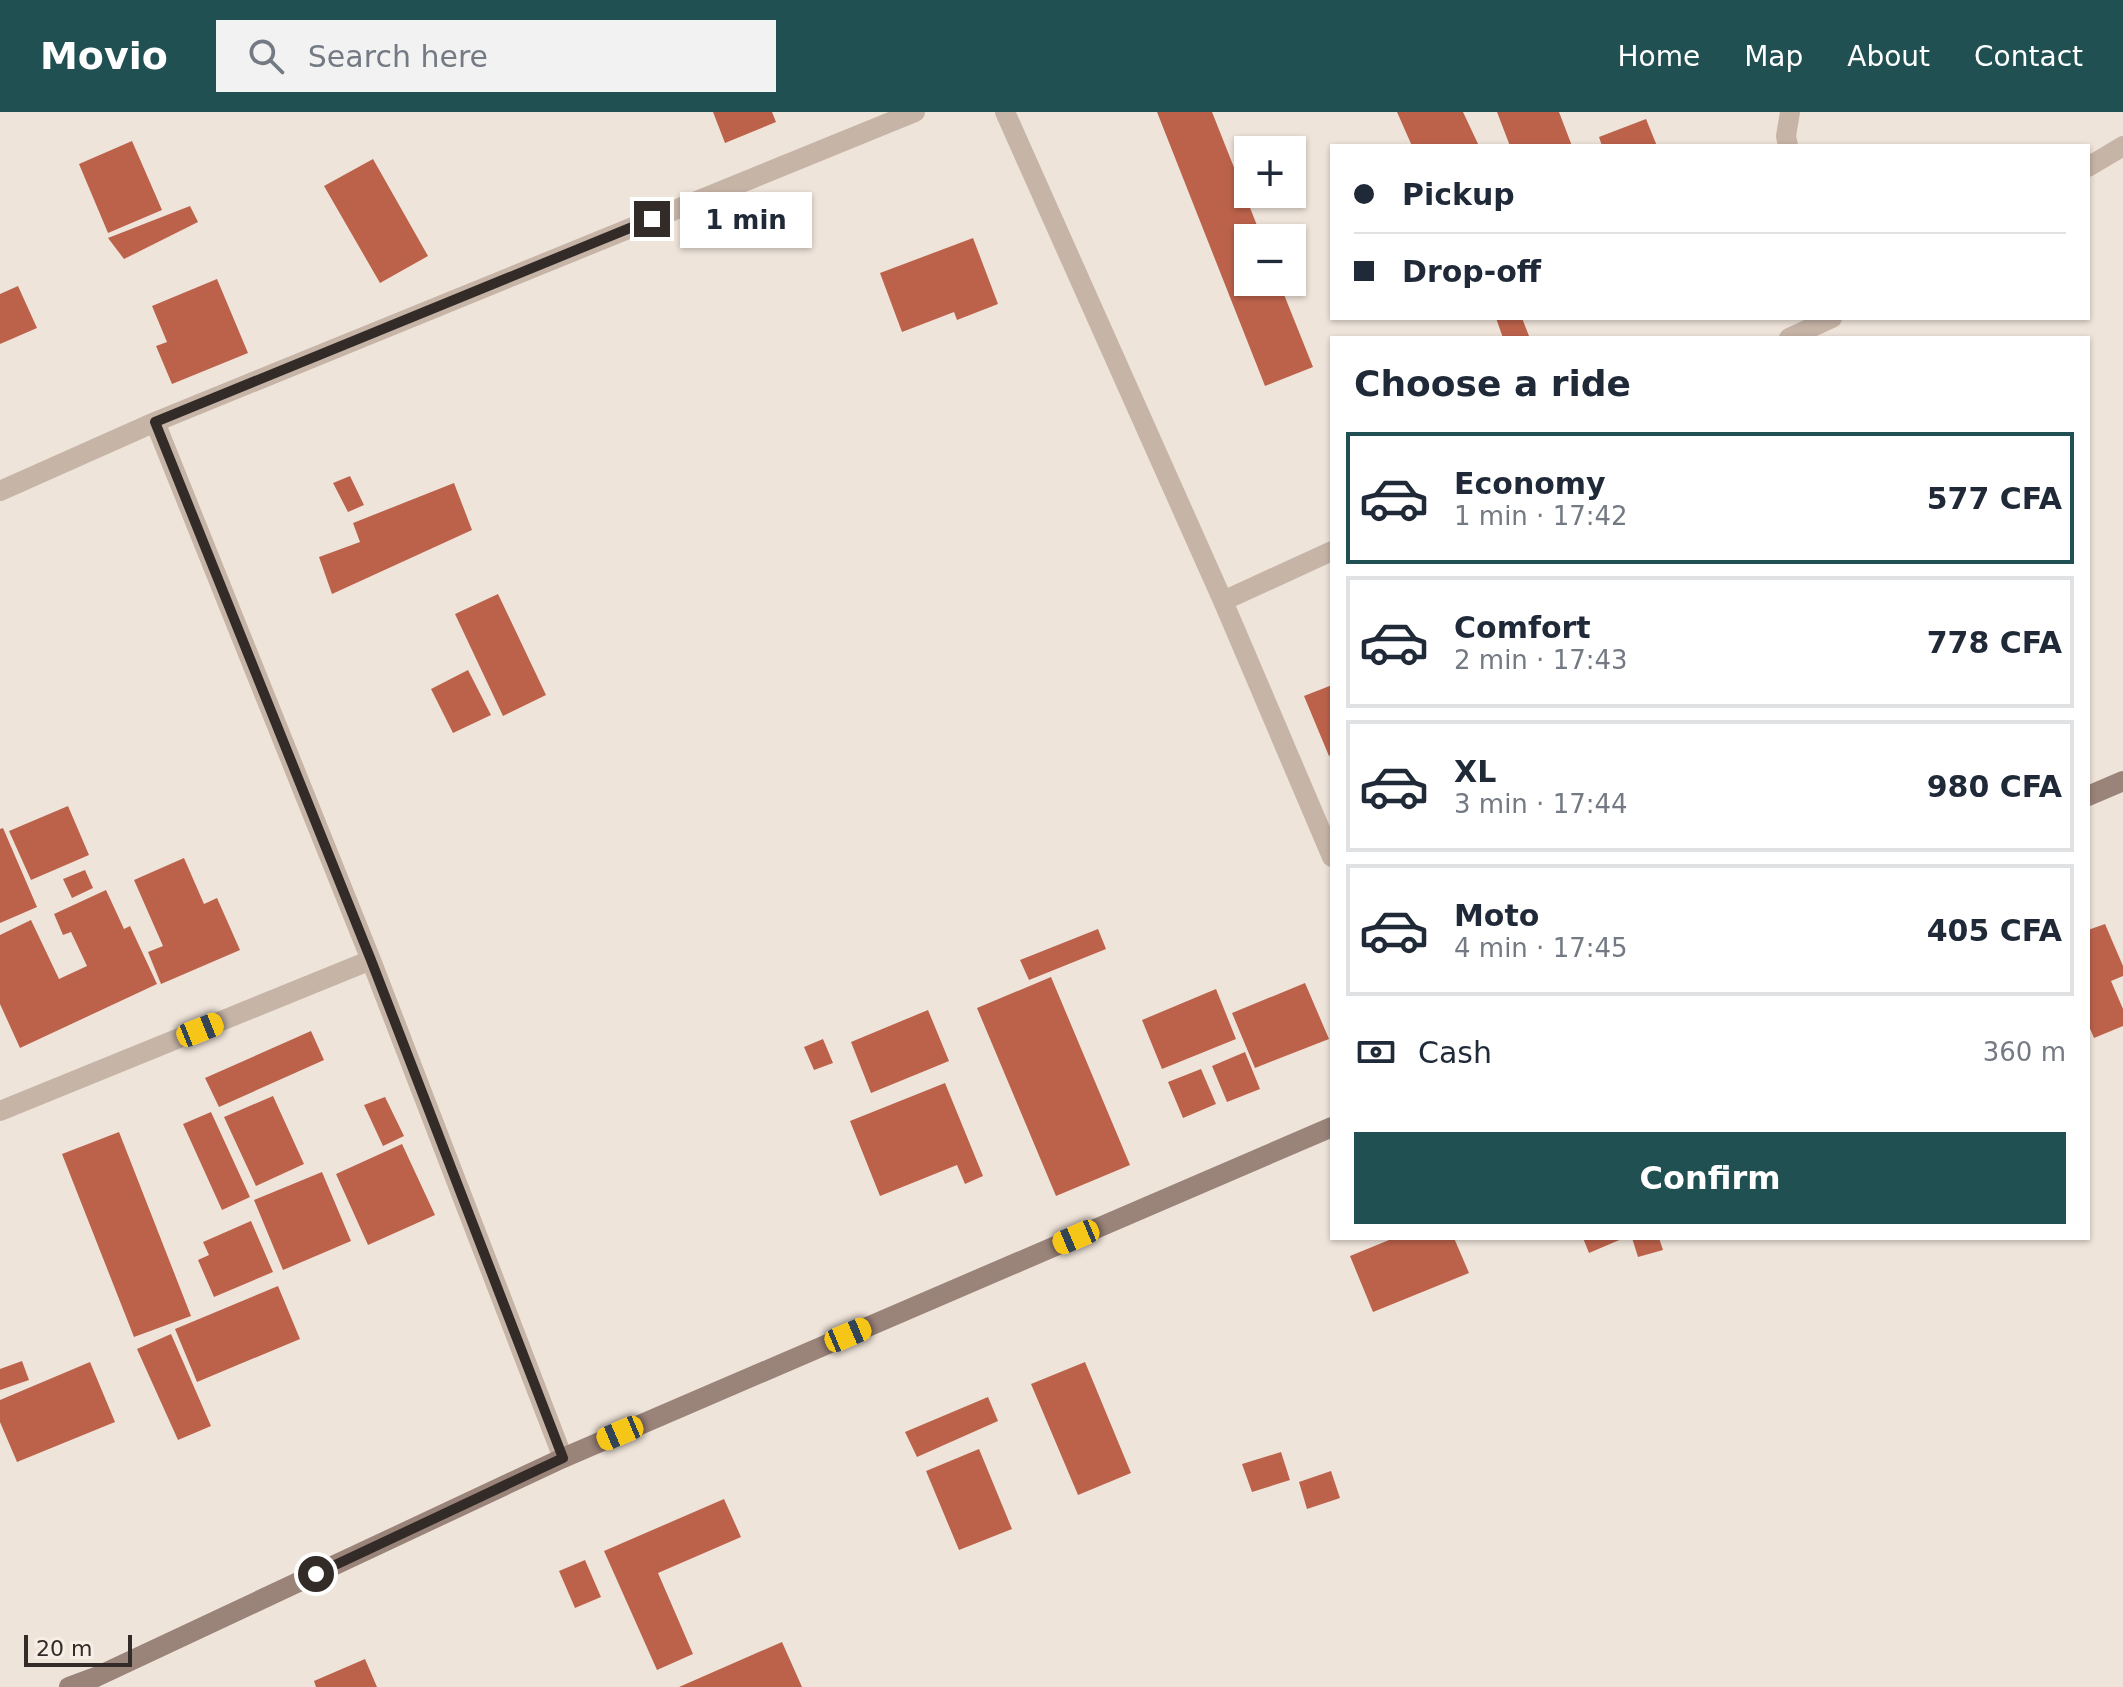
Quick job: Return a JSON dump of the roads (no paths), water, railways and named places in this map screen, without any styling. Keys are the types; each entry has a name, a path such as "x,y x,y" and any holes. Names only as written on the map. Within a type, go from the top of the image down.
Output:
{"street":[{"path":"0,491 155,422 915,112"},
{"path":"1005,112 1223,601 1330,852"},
{"path":"1788,144 1790,112"},
{"path":"2090,166 2123,146"},
{"path":"1793,336 1828,320"},
{"path":"155,422 371,960 563,1458"},
{"path":"1223,601 1330,552"},
{"path":"2090,795 2123,781"},
{"path":"0,1111 371,960"},
{"path":"69,1687 98,1682 563,1458 1330,1128"}]}
